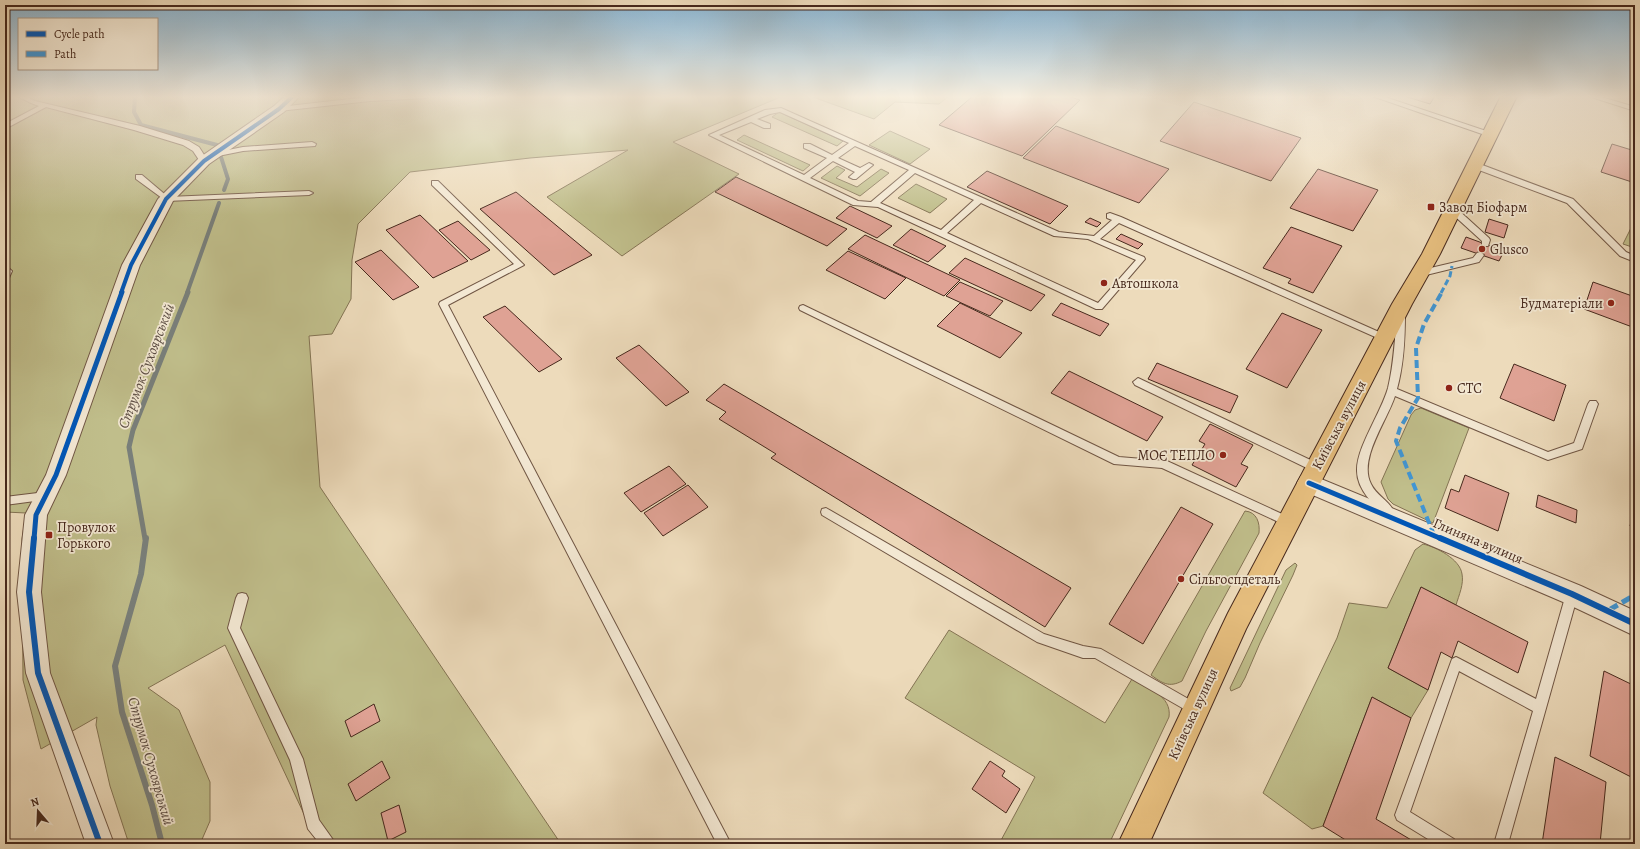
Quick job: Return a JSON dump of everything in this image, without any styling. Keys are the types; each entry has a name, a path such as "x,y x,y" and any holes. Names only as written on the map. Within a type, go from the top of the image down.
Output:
{"main road":[{"name":"Київська вулиця","path":"1133,844 1237,621 1402,304 1422,274 1487,136"}],"street":[{"path":"100,844 38,673 29,592 36,515 56,475 89,387 131,265 166,199 209,158 240,136"},
{"name":"Глиняна вулиця","path":"1313,475 1410,525 1572,594 1635,624"}],"lane":[{"path":"162,136 186,143 196,148 209,158 243,149 312,144"},
{"path":"714,136 856,203 880,205 1099,307 1141,259 1089,237 1057,234 838,136"},
{"path":"805,178 854,143"},
{"path":"807,146 860,172"},
{"path":"853,177 869,165"},
{"path":"1474,165 1570,201 1623,254 1635,259"},
{"path":"873,204 914,170"},
{"path":"139,177 166,199 309,193"},
{"path":"435,182 520,265 443,304 724,844"},
{"path":"941,234 980,199"},
{"path":"1452,209 1486,240 1485,244"},
{"path":"1095,239 1114,217 1385,338"},
{"path":"1422,274 1476,260 1480,254"},
{"path":"5,268 8,271 5,278"},
{"path":"1402,304 1399,364 1392,391 1367,452 1362,470 1366,485 1379,504 1410,525"},
{"path":"803,308 1118,461 1163,464 1289,522"},
{"path":"1138,382 1313,475"},
{"path":"1392,391 1548,456 1578,446 1593,404"},
{"path":"5,501 46,496"},
{"path":"826,512 1042,638 1083,652 1097,653 1195,709"},
{"path":"1501,844 1572,594"},
{"path":"242,598 234,628 296,759 313,824 329,844"},
{"path":"1449,844 1402,815 1456,663 1540,708"}],"shaded area":[{"path":"5,136 688,136 673,142 739,174 622,256 547,197 628,150 530,158 410,172 358,224 352,260 351,299 332,334 309,336 320,487 561,844 318,844 225,645 148,688 179,710 210,782 210,821 200,844 129,844 110,786 96,725 97,717 41,749 23,680 22,539 26,513 5,512"},
{"path":"745,136 810,165 803,171 737,140"},
{"path":"814,136 831,136 843,141 837,146"},
{"path":"883,136 900,136 930,149 910,164 869,145"},
{"path":"837,166 845,170 836,178 857,187 881,169 889,173 860,196 821,178"},
{"path":"916,184 947,199 930,213 898,198"},
{"path":"1635,220 1635,248 1623,244"},
{"path":"1421,408 1469,428 1433,523 1393,504 1388,499 1381,482 1411,415 1415,410"},
{"path":"1245,511 1252,513 1257,519 1259,533 1206,631 1182,681 1173,684 1166,684 1151,675"},
{"path":"1423,544 1447,554 1457,563 1462,574 1461,590 1456,605 1421,587 1388,668 1428,690 1411,718 1372,697 1323,826 1312,829 1263,793 1337,638 1349,603 1387,608 1415,550"},
{"path":"1295,563 1297,565 1293,575 1245,678 1240,687 1231,691 1230,688 1286,570"},
{"path":"949,630 1105,723 1132,679 1152,689 1167,703 1169,717 1109,844 999,844 1035,777 905,698"}],"building":[{"path":"967,136 1043,136 1022,156"},
{"path":"1046,136 1081,136 1169,169 1139,203 1023,158"},
{"path":"1165,136 1294,136 1301,138 1271,181 1160,141"},
{"path":"1612,144 1635,151 1635,183 1601,172"},
{"path":"1318,169 1378,190 1353,231 1290,208"},
{"path":"987,171 1068,206 1050,224 967,187"},
{"path":"736,177 847,229 827,246 715,192"},
{"path":"516,192 592,255 554,275 480,209"},
{"path":"850,206 892,226 877,238 836,218"},
{"path":"420,215 468,261 433,278 386,230"},
{"path":"1090,218 1101,223 1097,227 1085,222"},
{"path":"1489,219 1508,225 1504,238 1485,232"},
{"path":"458,221 490,250 471,260 439,230"},
{"path":"1291,227 1342,246 1313,293 1288,283 1291,279 1263,268"},
{"path":"911,229 946,246 928,262 893,245"},
{"path":"1121,234 1143,244 1138,249 1116,239"},
{"path":"865,235 960,280 944,296 848,249"},
{"name":"Glusco","path":"1466,237 1504,251 1499,261 1461,248"},
{"path":"381,250 419,287 393,300 355,262"},
{"path":"848,251 906,278 885,299 826,270"},
{"path":"965,258 1045,295 1031,311 949,273"},
{"path":"960,282 1003,301 990,316 946,296"},
{"name":"Будматеріали","path":"1593,282 1635,297 1635,328 1584,309"},
{"path":"960,303 1022,333 1000,358 937,326"},
{"path":"1061,303 1109,324 1100,336 1052,315"},
{"path":"505,306 562,359 539,372 483,317"},
{"path":"1282,313 1322,330 1287,388 1246,369"},
{"path":"639,345 689,392 666,406 616,358"},
{"path":"1157,363 1238,396 1230,413 1148,379"},
{"path":"1514,364 1566,385 1554,421 1500,398"},
{"path":"1069,371 1163,417 1147,441 1051,393"},
{"path":"724,384 1071,588 1045,627 771,458 776,454 719,419 726,412 706,400"},
{"name":"МОЄ ТЕПЛО","path":"1210,424 1253,445 1241,464 1248,467 1236,487 1192,465 1205,444 1199,441"},
{"path":"669,466 686,484 641,512 624,493"},
{"path":"1465,475 1509,493 1498,531 1445,508 1451,489 1459,492"},
{"path":"688,485 708,507 663,536 644,513"},
{"path":"1538,495 1577,510 1576,523 1536,507"},
{"path":"1181,507 1213,524 1143,644 1109,624"},
{"path":"1635,507 1635,528 1630,526"},
{"path":"1421,587 1528,642 1518,673 1458,641 1452,658 1441,652 1428,690 1388,668"},
{"path":"1604,671 1635,686 1635,779 1590,756"},
{"path":"1372,697 1411,718 1376,819 1418,844 1352,844 1323,826"},
{"path":"374,704 380,721 351,737 345,721"},
{"path":"1555,757 1606,782 1600,844 1542,844"},
{"path":"382,761 390,778 356,801 348,784"},
{"path":"990,761 1005,771 1002,776 1020,789 1006,813 972,789"},
{"path":"399,805 406,832 388,841 381,813"}],"waterway":[{"name":"Струмок Сухоярський","path":"181,136 217,145"},
{"name":"Струмок Сухоярський","path":"221,157 228,179 224,190"},
{"name":"Струмок Сухоярський","path":"187,293 219,203"},
{"name":"Струмок Сухоярський","path":"145,539 129,447 133,430 188,292"},
{"name":"Струмок Сухоярський","path":"146,538 141,574 115,666 122,712 152,805 162,844"}],"marked path":[{"path":"1434,535 1396,441 1400,428 1418,398 1416,348 1424,324 1450,276 1452,266"},
{"path":"1609,610 1635,595"}],"cycle path":[{"path":"100,844 38,673 29,592 36,515 56,475 131,265 166,199 204,161 241,136"},
{"path":"1309,483 1572,594 1635,624"}],"place":[{"name":"Завод Біофарм","path":"1431,207"},
{"name":"Glusco","path":"1482,249"},
{"name":"Автошкола","path":"1104,283"},
{"name":"Будматеріали","path":"1611,303"},
{"name":"СТС","path":"1449,388"},
{"name":"МОЄ ТЕПЛО","path":"1223,455"},
{"name":"Провулок Горького","path":"49,535"},
{"name":"Сільгоспдеталь","path":"1181,579"}]}
